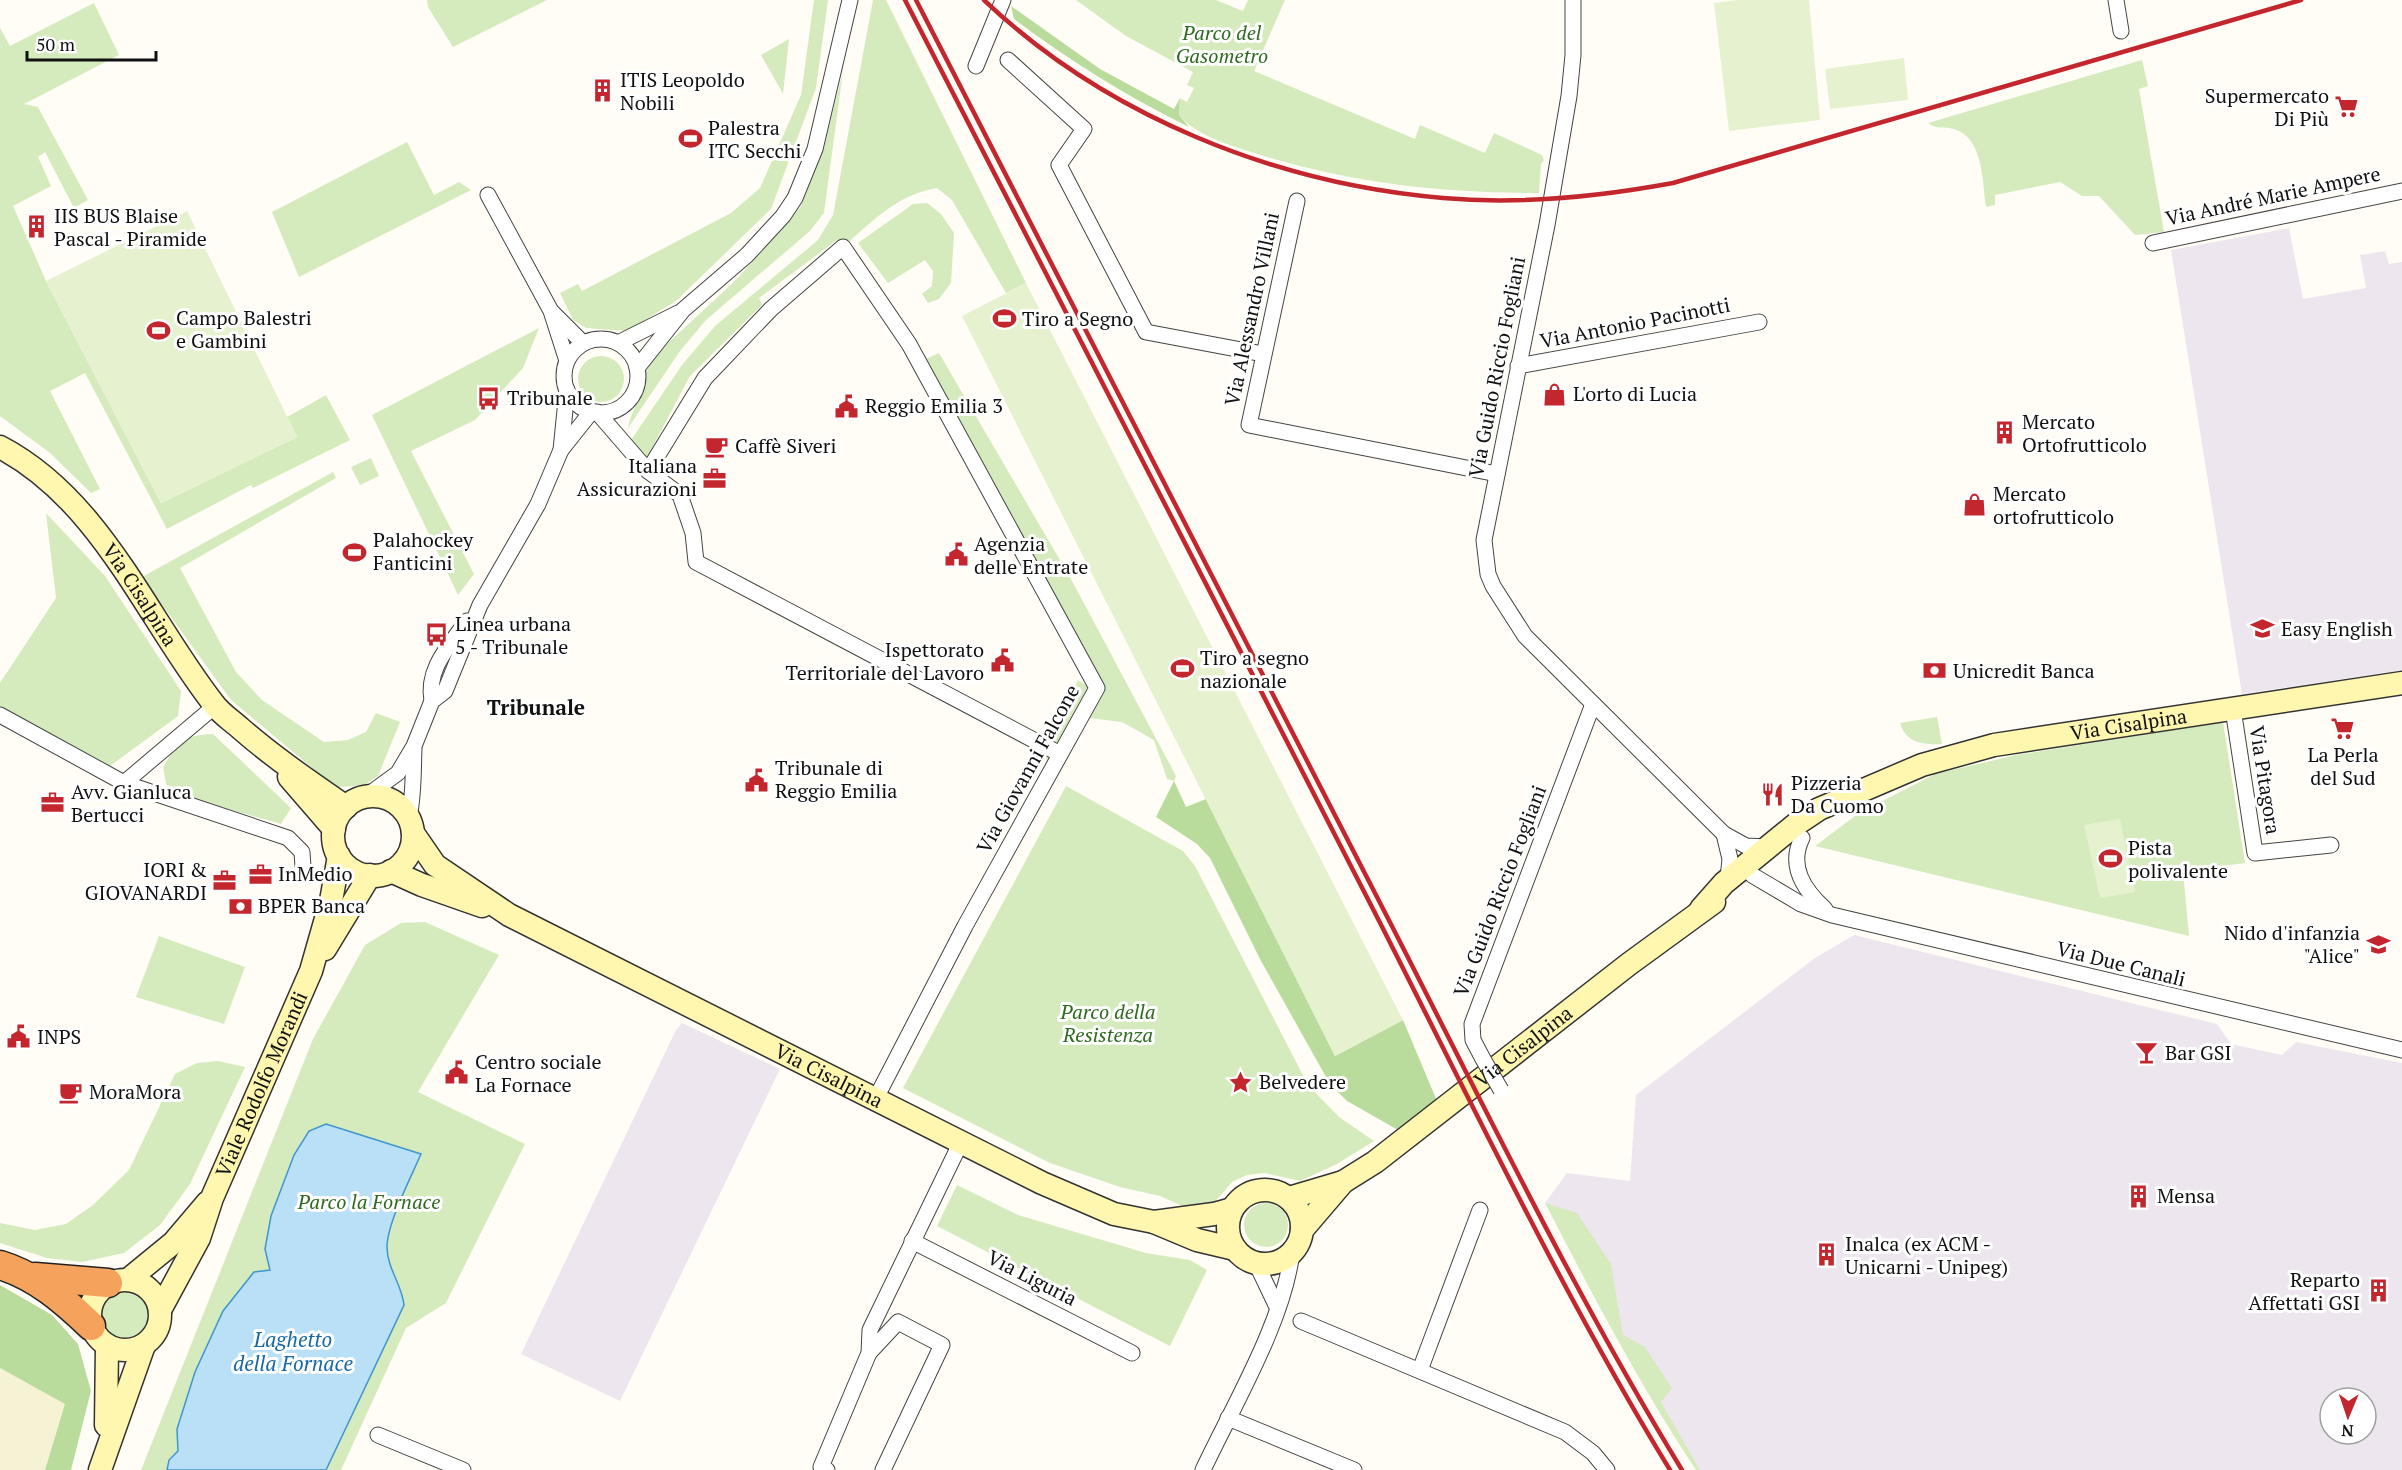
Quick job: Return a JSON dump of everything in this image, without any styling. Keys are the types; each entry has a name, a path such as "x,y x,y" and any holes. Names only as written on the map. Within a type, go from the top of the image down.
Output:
{"highway":[{"path":"0,1265 30,1276 72,1282 119,1281"},
{"path":"30,1276 67,1303 99,1336"}],"main road":[{"name":"Via Cisalpina","path":"0,447 24,460 75,504 126,573 214,706 268,753 334,829"},
{"name":"Via Cisalpina","path":"1701,909 1728,879 1818,809 1923,765 1995,745 2402,683"},
{"name":"Via Cisalpina","path":"268,753 355,802 378,796 401,807 435,865 509,915"},
{"name":"Via Cisalpina","path":"1154,1222 1214,1214 1232,1209 1247,1194 1258,1190 1269,1189 1289,1198 1343,1182 1375,1162 1701,909 1827,823 1862,792"},
{"path":"339,856 334,843 334,829 338,817 355,802"},
{"path":"381,873 408,855 411,825"},
{"name":"Via Cisalpina","path":"339,856 358,872 381,873 509,915 1042,1183 1114,1214 1154,1222 1197,1240 1235,1249 1244,1258 1256,1263"},
{"name":"Viale Rodolfo Morandi","path":"102,1465 144,1345 155,1333 160,1310 199,1238 212,1198 311,971 331,901 339,856"},
{"name":"Viale Rodolfo Morandi","path":"311,971 381,873"},
{"name":"Via Cisalpina","path":"1292,1252 1302,1230 1343,1182"},
{"name":"Viale Rodolfo Morandi","path":"102,1465 108,1402 99,1336 90,1306 100,1289 119,1281 173,1243 212,1198"},
{"path":"1289,1198 1301,1218 1302,1230"},
{"path":"1232,1209 1227,1229 1235,1249"},
{"path":"1256,1263 1276,1262 1292,1252"},
{"path":"119,1281 148,1288 155,1296 160,1310"},
{"path":"99,1336 118,1349 130,1350 144,1345"}],"street":[{"path":"637,368 683,310 747,255 783,216 795,198 815,149 850,0"},
{"path":"976,66 1003,0"},
{"name":"Via Guido Riccio Fogliani","path":"1573,0 1571,82 1546,225 1484,540 1488,574 1493,586 1525,636 1724,834 1746,846 1768,847"},
{"path":"2116,0 2121,31"},
{"path":"1008,60 1084,129 1059,165 1146,332 1263,354"},
{"name":"Via André Marie Ampere","path":"2153,243 2402,191"},
{"path":"355,802 398,773 414,746 432,701 429,685 438,661 480,604 538,504 561,450 567,390 564,376 567,361 551,311 488,195"},
{"name":"Via Alessandro Villani","path":"1297,201 1249,425 1497,474"},
{"name":"Via Giovanni Falcone","path":"648,471 705,378 771,309 843,247 909,344 1097,688 965,926 876,1098"},
{"path":"618,343 683,310"},
{"path":"551,311 583,343"},
{"name":"Via Antonio Pacinotti","path":"1518,366 1759,322"},
{"path":"561,450 594,412 618,408 634,392 638,382 637,368 632,356 618,343 599,339 583,343 567,361"},
{"path":"567,390 579,405 594,412 648,471 680,495 693,533 696,562 1060,754"},
{"path":"618,408 624,443"},
{"name":"Via Guido Riccio Fogliani","path":"1501,1090 1473,1040 1472,1024 1593,704"},
{"path":"124,783 214,706"},
{"name":"Via Pitagora","path":"2233,709 2255,853 2331,845"},
{"path":"0,715 124,783 288,838 302,852 303,867"},
{"path":"411,825 415,791 412,781 414,746"},
{"path":"1724,834 1730,859 1728,879"},
{"name":"Via Due Canali","path":"1802,838 1796,850 1796,862 1802,881 1809,894 1832,915"},
{"name":"Via Due Canali","path":"1752,875 1801,904 1832,915 2402,1050"},
{"path":"869,1353 870,1330 961,1142"},
{"path":"1420,1370 1480,1210"},
{"name":"Via Liguria","path":"912,1241 1132,1353"},
{"path":"1203,1470 1273,1323 1283,1294 1292,1252"},
{"path":"1256,1263 1277,1307"},
{"path":"1301,1321 1565,1432 1588,1448 1607,1470"},
{"path":"827,1470 821,1467 869,1353 898,1322 942,1346 883,1470"},
{"path":"1227,1418 1354,1470"},
{"path":"378,1435 463,1470"}],"shaded area":[{"path":"2289,228 2303,299 2366,288 2360,255 2385,251 2389,264 2402,262 2402,670 2242,694 2171,250"},
{"path":"1854,935 2217,1024 2231,1044 2282,1055 2296,1042 2402,1063 2402,1470 1700,1470 1545,1203 1567,1173 1630,1181 1636,1095 1815,958"},
{"path":"682,1023 780,1069 620,1401 521,1354 676,1030"},
{"path":"0,1368 66,1404 45,1470 0,1470"}],"green space":[{"path":"427,0 547,0 453,47 428,7"},
{"path":"814,0 828,0 816,88 771,209 676,301 627,331 586,328 573,320 560,293 578,284 582,291 731,213 760,188 801,95"},
{"path":"873,0 886,0 1026,283 1006,293 952,200 937,188 909,197 886,210 843,247 837,240 759,298 762,305 690,376 643,465 627,446 682,365 715,326 818,240 833,215"},
{"name":"Parco del Gasometro","path":"1076,0 1216,0 1243,11 1248,0 1285,0 1254,71 1415,139 1420,125 1485,153 1494,133 1542,155 1544,160 1541,164 1539,193 1465,191 1358,179 1287,163 1222,142 1194,128 1179,115 1180,98 1187,102 1194,88 1187,85 1193,72 1126,36"},
{"path":"1738,0 1809,0 1820,120 1729,131 1714,3"},
{"path":"94,3 119,55 24,104 38,107 88,200 74,208 45,152 38,157 51,186 13,206 46,281 161,503 297,437 287,417 326,395 350,440 253,488 251,485 167,529 85,373 50,391 100,489 91,493 50,453 0,416 0,28 10,46"},
{"path":"1011,6 1100,69 1174,109 1180,98 1179,115 1189,127 1121,90 1056,49 1014,19"},
{"path":"789,39 783,94 761,55"},
{"path":"1904,58 1908,100 1830,109 1825,69"},
{"path":"2142,60 2148,86 2139,89 2164,232 2135,235 2099,196 2082,196 2060,182 1995,195 1995,205 1986,207 1980,162 1971,141 1954,129 1928,123"},
{"path":"843,71 824,213 810,231 706,320 680,351 628,428 647,369 654,356 737,279 801,206 824,147"},
{"path":"407,142 434,195 459,182 471,190 299,277 272,212"},
{"path":"927,203 941,214 954,233 951,283 939,299 928,303 922,294 932,286 933,271 925,260 888,283 858,243 913,204"},
{"name":"Campo Balestri e Gambini","path":"187,211 297,437 161,503 46,281"},
{"name":"Tiro a segno nazionale","path":"1026,283 1403,1020 1335,1056 962,316"},
{"path":"539,328 523,368 475,420 411,451 474,574 458,595 372,415"},
{"path":"939,353 1071,579 1176,776 1174,781 1167,779 1154,740 1122,722 1081,717 1048,775 1045,746 1078,680 1095,691 919,362"},
{"path":"601,356 610,357 618,362 623,370 623,388 618,396 610,401 601,402 592,401 584,396 579,388 578,379 579,370 584,362 592,357"},
{"path":"371,458 379,476 360,485 351,467"},
{"path":"333,472 336,478 180,568 236,672 262,700 324,742 348,740 366,732 376,713 400,722 378,776 362,786 335,787 231,700 142,577"},
{"path":"46,513 105,576 181,691 178,716 110,766 0,707 0,683 56,598"},
{"path":"1937,717 1942,744 1928,744 1911,739 1906,735 1900,723"},
{"path":"2223,722 2245,863 2183,871 2189,936 1815,846 1859,813 1935,774 2016,755"},
{"path":"213,734 291,808 281,824 186,797 166,784 163,767 173,751 188,738"},
{"path":"1174,781 1186,807 1206,799 1335,1056 1403,1020 1437,1101 1398,1130 1347,1101 1330,1084 1261,961 1210,858 1197,844 1156,817"},
{"name":"Parco della Resistenza","path":"1066,786 1183,851 1195,866 1308,1085 1339,1117 1374,1141 1337,1164 1300,1181 1264,1173 1247,1175 1232,1182 1214,1203 1187,1208 1160,1196 1120,1187 1050,1163 903,1088"},
{"name":"Pista polivalente","path":"2120,819 2135,892 2100,898 2084,825"},
{"name":"Parco la Fornace","path":"425,922 499,955 418,1092 525,1144 446,1303 406,1328 341,1470 141,1470 313,1039 365,945 401,923"},
{"path":"159,936 245,967 224,1024 136,997"},
{"path":"218,1061 245,1067 190,1184 160,1225 124,1253 82,1262 47,1258 0,1243 0,1223 35,1230 66,1224 93,1205 129,1170 175,1074 197,1063"},
{"path":"957,1185 1018,1215 1146,1253 1190,1260 1207,1270 1170,1346 937,1226"},
{"path":"1266,1203 1275,1204 1282,1209 1287,1216 1287,1234 1282,1241 1275,1246 1266,1247 1257,1246 1250,1241 1245,1234 1244,1225 1245,1216 1250,1209 1257,1204"},
{"path":"1545,1203 1577,1213 1611,1264 1623,1335 1645,1347 1672,1388 1661,1402 1700,1470 1696,1470 1675,1438 1636,1372"},
{"path":"0,1285 52,1315 78,1344 91,1391 71,1470 45,1470 65,1404 0,1368"},
{"path":"119,1290 129,1290 144,1300 148,1314 147,1323 138,1334 129,1338 119,1338 104,1328 100,1319 100,1309 110,1294"}],"water":[{"name":"Laghetto della Fornace","path":"326,1124 421,1154 400,1200 388,1237 389,1262 404,1305 326,1470 167,1470 169,1460 178,1451 177,1429 195,1372 223,1311 254,1272 270,1270 265,1249 271,1216 294,1155 309,1131"}],"railway":[{"path":"905,0 1553,1264 1670,1470"},
{"path":"916,0 1524,1186 1601,1329 1682,1470"},
{"path":"984,0 1032,41 1084,78 1139,110 1197,137 1257,160 1318,177 1380,190 1443,198 1501,201 1587,196 1673,183 2301,0"}],"place":[{"name":"ITIS Leopoldo Nobili","path":"602,91"},
{"name":"Supermercato Di Più","path":"2347,107"},
{"name":"Palestra ITC Secchi","path":"690,139"},
{"name":"IIS BUS Blaise Pascal - Piramide","path":"36,227"},
{"name":"Tiro a Segno","path":"1004,319"},
{"name":"Campo Balestri e Gambini","path":"158,330"},
{"name":"L'orto di Lucia","path":"1555,394"},
{"name":"Tribunale","path":"489,398"},
{"name":"Reggio Emilia 3","path":"847,406"},
{"name":"Mercato Ortofrutticolo","path":"2004,433"},
{"name":"Caffè Siveri","path":"717,446"},
{"name":"Italiana Assicurazioni","path":"715,478"},
{"name":"Mercato ortofrutticolo","path":"1975,505"},
{"name":"Palahockey Fanticini","path":"355,552"},
{"name":"Agenzia delle Entrate","path":"956,555"},
{"name":"Easy English","path":"2263,629"},
{"name":"Linea urbana 5 - Tribunale","path":"437,635"},
{"name":"Ispettorato Territoriale del Lavoro","path":"1002,661"},
{"name":"Tiro a segno nazionale","path":"1182,669"},
{"name":"Unicredit Banca","path":"1935,671"},
{"name":"La Perla del Sud","path":"2343,728"},
{"name":"Tribunale di Reggio Emilia","path":"757,780"},
{"name":"Pizzeria Da Cuomo","path":"1773,794"},
{"name":"Avv. Gianluca Bertucci","path":"53,803"},
{"name":"Pista polivalente","path":"2110,859"},
{"name":"InMedio","path":"260,874"},
{"name":"IORI & GIOVANARDI","path":"225,881"},
{"name":"BPER Banca","path":"240,906"},
{"name":"Nido d'infanzia \"Alice\"","path":"2378,944"},
{"name":"INPS","path":"19,1037"},
{"name":"Bar GSI","path":"2147,1053"},
{"name":"Centro sociale La Fornace","path":"457,1073"},
{"name":"Belvedere","path":"1241,1082"},
{"name":"MoraMora","path":"71,1092"},
{"name":"Mensa","path":"2139,1196"},
{"name":"Inalca (ex ACM - Unicarni - Unipeg)","path":"1827,1255"},
{"name":"Reparto Affettati GSI","path":"2378,1291"}],"district":[{"name":"Tribunale","path":"536,708"}]}
